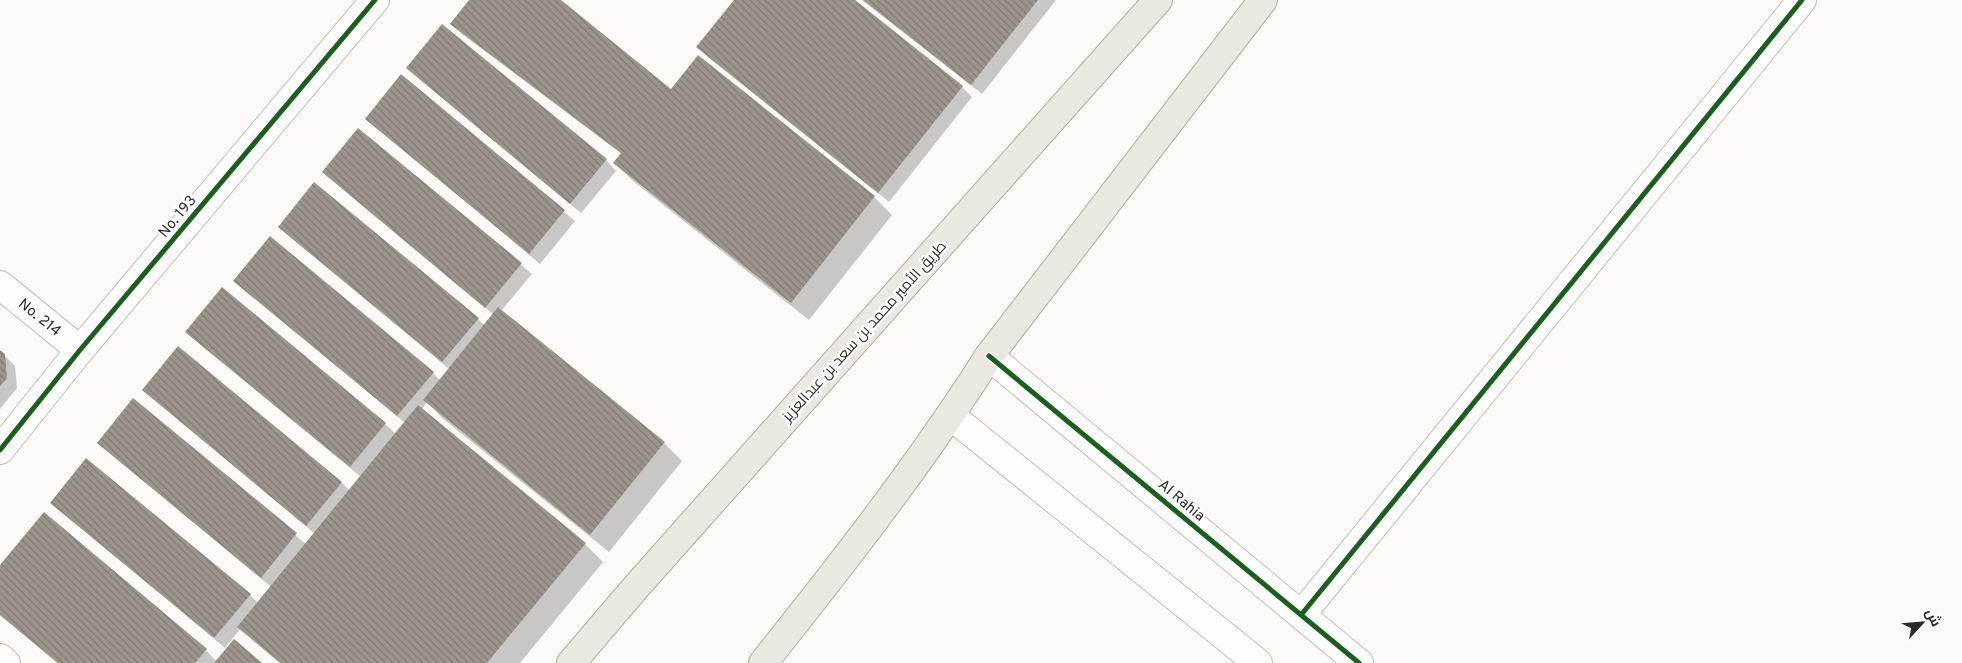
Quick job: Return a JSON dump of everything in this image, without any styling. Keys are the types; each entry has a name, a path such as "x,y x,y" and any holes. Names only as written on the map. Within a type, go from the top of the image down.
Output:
{"main road":[{"name":"طريق الأمير محمد بن سعد بن عبدالعزيز","path":"571,663 636,587 1158,0"},
{"path":"763,663 830,579 951,416 989,356 1263,0"}],"street":[{"name":"No. 193","path":"0,450 80,350 375,0"},
{"path":"1301,615 1802,0"},
{"name":"No. 214","path":"0,285 80,350"},
{"name":"Al Rahia","path":"989,356 1359,663"},
{"path":"951,416 1258,663"},
{"path":"0,658 6,663"}],"building":[{"path":"469,0 561,0 671,89 698,55 875,196 791,303 613,163 621,153 450,24"},
{"path":"734,0 855,0 963,86 878,193 696,47"},
{"path":"863,0 1038,0 971,85"},
{"path":"442,24 607,159 570,204 406,68"},
{"path":"401,74 565,210 529,254 365,119"},
{"path":"358,128 522,263 485,308 322,172"},
{"path":"314,182 479,318 442,362 278,227"},
{"path":"270,236 434,372 397,416 233,281"},
{"path":"222,287 386,423 350,467 185,332"},
{"path":"498,307 665,442 590,535 423,400"},
{"path":"178,346 342,482 306,526 142,390"},
{"path":"0,350 5,354 7,378 0,386"},
{"path":"133,398 297,533 261,578 97,443"},
{"path":"418,405 586,543 487,663 281,663 237,627"},
{"path":"86,458 251,594 214,638 50,503"},
{"path":"44,512 207,649 195,663 58,663 0,615 0,565"},
{"path":"234,639 262,663 214,663"}],"cycle path":[{"path":"0,450 80,350 375,0"},
{"path":"1301,615 1802,0"},
{"path":"989,356 1359,663"}]}
